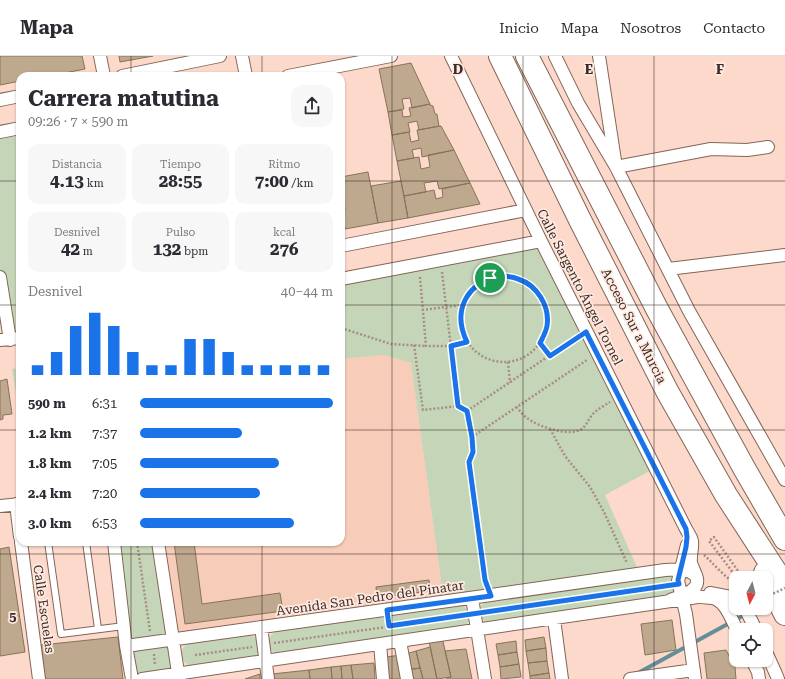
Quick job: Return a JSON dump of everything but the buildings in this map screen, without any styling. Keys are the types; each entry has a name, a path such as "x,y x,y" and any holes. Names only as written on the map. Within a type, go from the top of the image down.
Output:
{"highway":[{"name":"Acceso Sur a Murcia","path":"500,56 580,220 667,390 726,495 785,587"},
{"path":"527,56 656,309 785,539"},
{"path":"744,468 785,524"},
{"path":"726,495 785,614"}],"street":[{"path":"100,56 103,72"},
{"path":"142,72 220,56"},
{"path":"242,56 245,72"},
{"path":"309,72 391,56"},
{"name":"Calle Sargento Ángel Tornel","path":"451,56 586,332 686,529 688,548"},
{"path":"555,56 578,102 607,140"},
{"path":"599,56 607,140 616,167 689,311 785,480"},
{"path":"0,100 16,97"},
{"path":"0,132 16,129"},
{"path":"616,167 711,149 747,150 768,147"},
{"path":"345,245 526,210"},
{"path":"345,278 541,241"},
{"path":"668,269 785,255"},
{"path":"0,276 10,340"},
{"path":"0,506 16,504"},
{"name":"Calle Escuelas","path":"22,546 39,679"},
{"path":"114,546 126,646 132,679"},
{"path":"159,546 179,676"},
{"path":"665,570 679,561 688,548"},
{"path":"630,679 694,675 686,614 688,548"},
{"name":"Avenida San Pedro del Pinatar","path":"126,646 491,596 665,570 687,585"},
{"path":"687,585 700,588 705,592 729,597"},
{"path":"142,679 179,676 197,671 554,619 670,600 687,585"},
{"path":"687,585 722,603 734,623"},
{"path":"472,598 485,679"},
{"path":"554,619 562,679"},
{"path":"261,627 268,679"},
{"path":"396,642 407,679"},
{"path":"380,644 383,679"},
{"path":"756,667 759,679"},
{"path":"773,667 778,679"}],"lane":[{"path":"49,546 61,634 124,626"},
{"path":"87,546 98,629"}],"path":[{"path":"440,260 458,406"},
{"path":"418,264 426,346"},
{"path":"509,276 519,279 528,283 541,297 546,310 547,325 545,334 534,351 518,361 498,362 489,360 476,353 467,342 461,324 463,305 474,288 490,278 509,276"},
{"path":"422,310 463,305"},
{"path":"345,329 391,344 451,346 467,342"},
{"path":"467,411 586,332"},
{"path":"540,343 550,356"},
{"path":"414,345 423,410 458,406 467,411"},
{"path":"472,437 597,353"},
{"path":"508,362 510,383"},
{"path":"516,407 528,419 550,429 567,432 578,431 584,427 597,410 619,398"},
{"path":"467,411 473,452 469,462 485,580 491,596 495,627"},
{"path":"550,429 565,456 590,487 604,512 632,575"},
{"path":"732,571 709,541 714,537 738,571"},
{"path":"138,546 157,677"},
{"path":"688,548 729,579"},
{"path":"195,655 389,626 687,585"},
{"path":"773,593 785,587"},
{"path":"457,600 462,632"},
{"path":"387,610 389,626 396,642"},
{"path":"280,625 284,658"},
{"path":"246,629 252,663"},
{"path":"192,637 197,671"}],"shaded area":[{"path":"384,355 411,363 444,602 173,640 159,546 345,546 345,359"}],"green space":[{"path":"16,129 16,339 10,340 0,277 0,132"},
{"path":"541,241 655,468 605,495 640,574 444,602 411,363 384,355 345,359 345,278"},
{"path":"16,368 16,394 12,369"},
{"path":"115,546 159,546 179,679 132,679"},
{"path":"668,575 673,579 676,585 675,591 671,597 489,624 482,619 480,613 481,607 486,601"},
{"path":"462,605 467,609 470,615 469,621 465,627 278,655 271,649 268,642 269,638 275,632 280,630"},
{"path":"247,634 258,640 260,647 258,654 255,657 191,666 182,659 181,652 188,643"}],"waterway":[{"path":"638,673 744,615"}],"route":[{"path":"509,276 528,283 535,289 541,297 547,315 545,334 540,343 550,356 586,332 686,529 687,542 678,580 679,584 389,626 387,610 491,596 485,580 469,462 473,452 472,437 467,411 458,406 451,346 467,342 461,324 463,305 474,288 490,278 509,276"}]}
